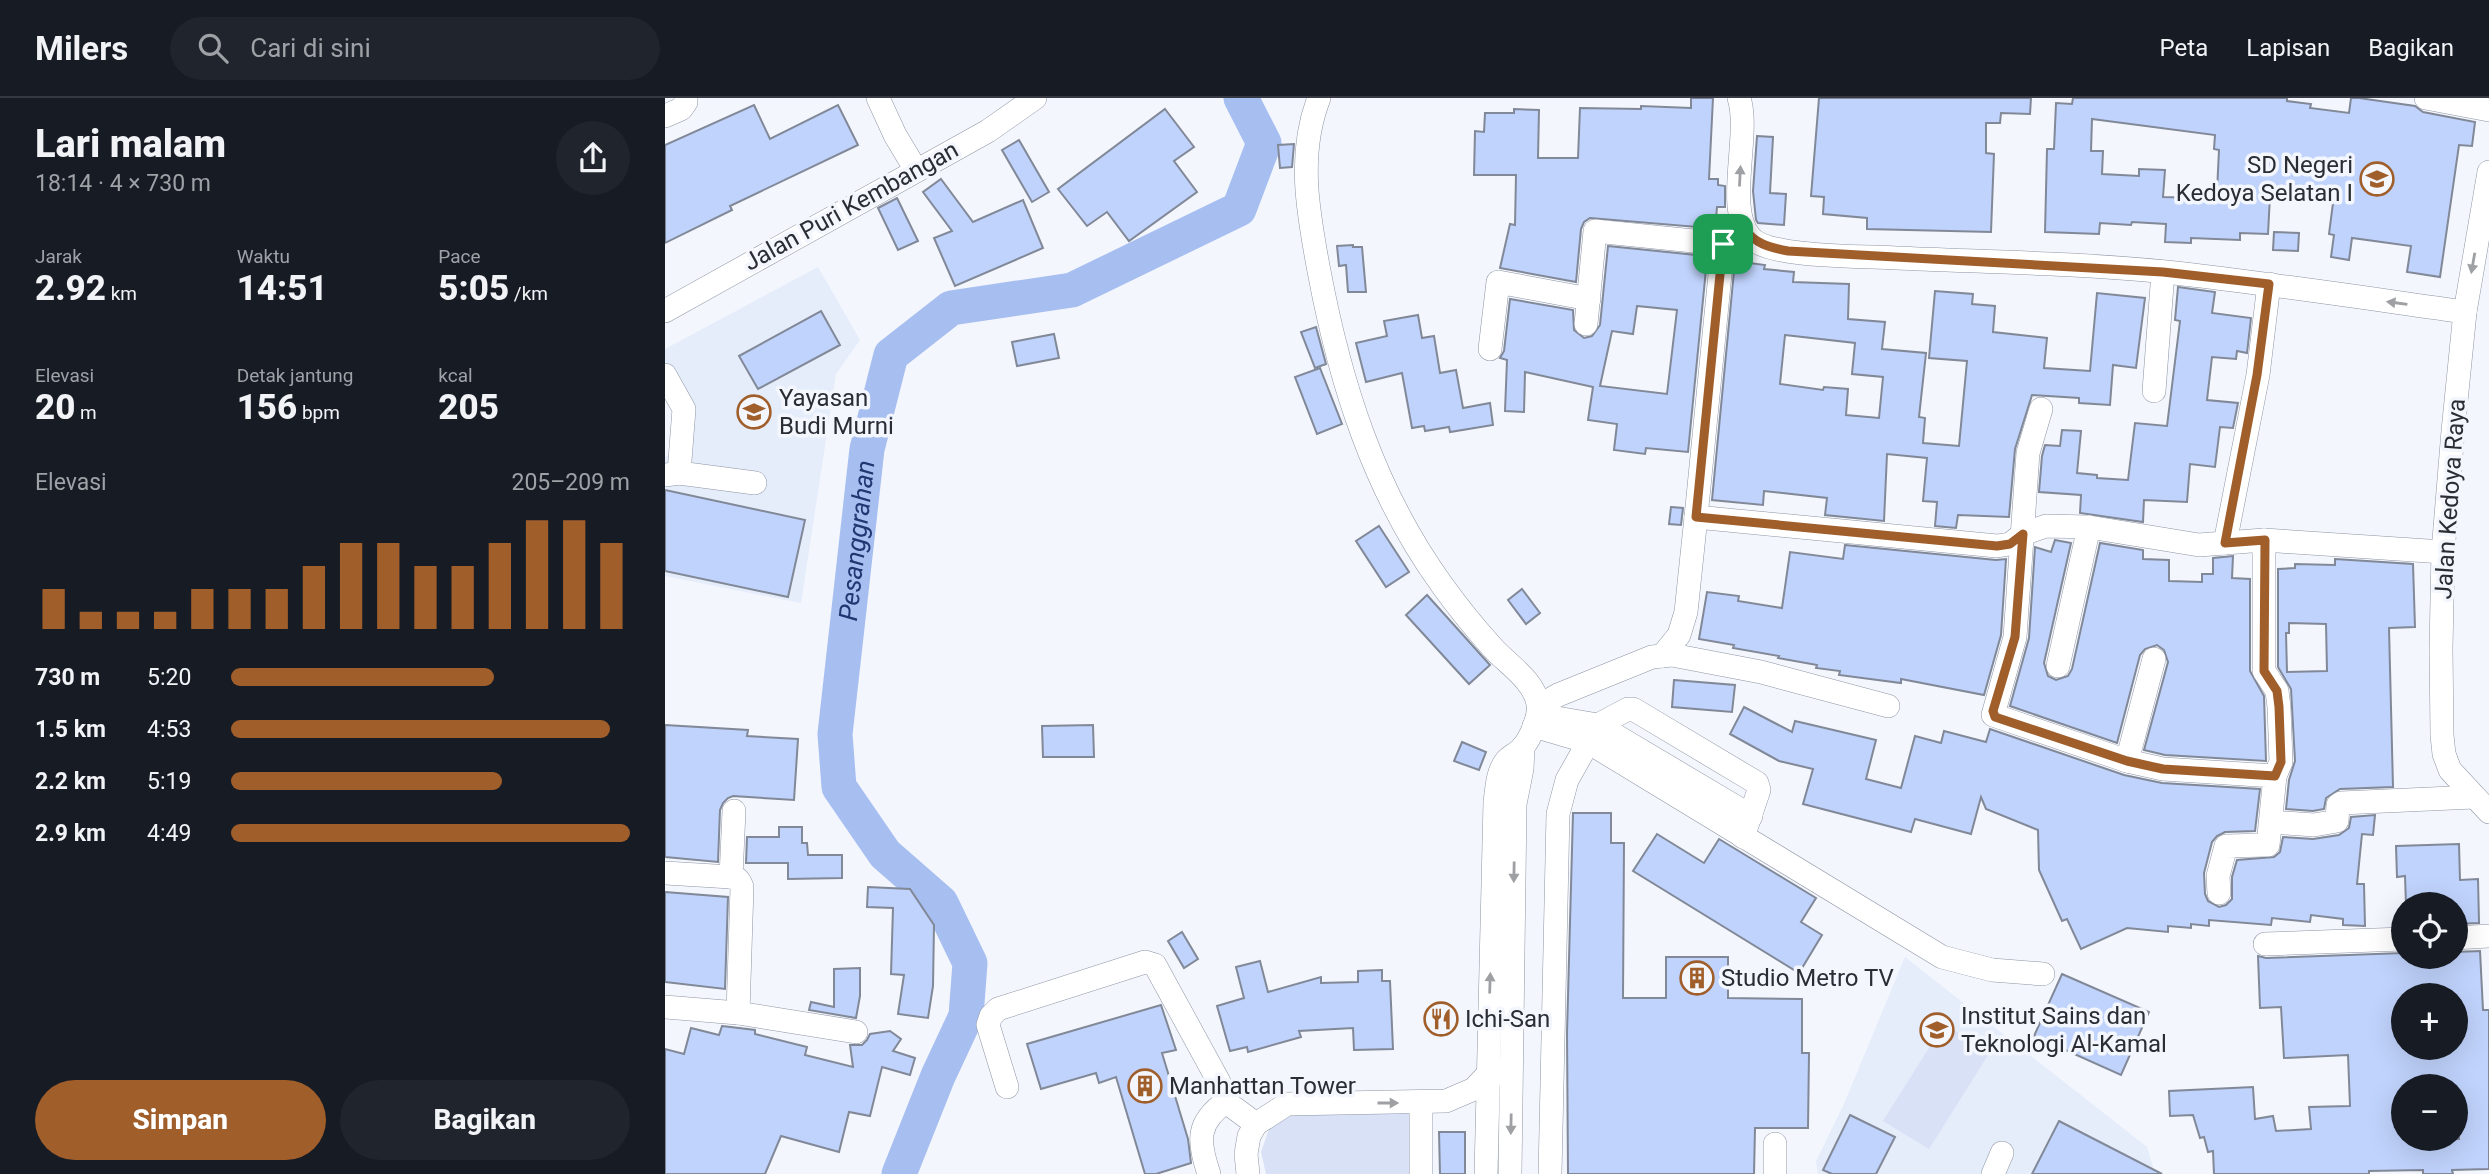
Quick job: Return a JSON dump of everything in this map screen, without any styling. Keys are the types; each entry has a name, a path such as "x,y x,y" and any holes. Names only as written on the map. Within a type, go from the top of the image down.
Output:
{"street":[{"path":"665,116 681,109 686,102 685,98"},
{"path":"878,98 895,135 916,170"},
{"name":"Jalan Puri Kembangan","path":"665,311 988,131 1035,98"},
{"path":"1319,98 1308,131 1307,202 1330,325 1346,388 1388,496 1413,540 1442,584 1492,647 1531,687 1536,716"},
{"path":"1740,98 1743,116 1739,209 1743,227 1752,239 1768,247 1788,251 2163,272 2465,312"},
{"path":"2426,98 2489,110"},
{"name":"Jalan Kedoya Raya","path":"2481,805 2450,770 2444,754 2441,649 2444,552 2465,312 2489,172"},
{"path":"1662,656 1679,635 1686,612 1723,244 1743,227"},
{"path":"1586,324 1595,230 1723,244"},
{"path":"2154,391 2163,272"},
{"path":"1490,349 1498,282 1589,299"},
{"path":"2225,543 2257,375 2269,284"},
{"path":"665,375 684,409 672,474 755,483"},
{"path":"2041,409 2028,453 2015,637 1993,715 2127,761 2163,769 2275,776"},
{"path":"1695,525 1997,546 2010,544 2023,534 2046,526 2089,527 2199,545 2265,540 2444,552"},
{"path":"2058,666 2089,527"},
{"path":"2219,893 2218,876 2225,846 2268,845 2275,776 2281,762 2277,691 2264,671 2265,540"},
{"path":"1510,1174 1515,804 1523,747 1536,716 1558,695 1652,657 1662,656 1682,657 1761,672 1888,706"},
{"path":"2127,761 2154,660"},
{"path":"1550,1174 1558,814 1567,780 1593,734 1628,709 1633,709 1757,783 1759,790 1747,826"},
{"path":"1536,716 1593,734 1747,826 1942,957 1992,970 2043,974"},
{"path":"1486,1174 1495,802 1498,779 1506,761 1523,747"},
{"path":"2271,822 2314,825 2337,821 2341,803 2481,805"},
{"path":"731,877 733,811"},
{"path":"665,873 736,877 742,887 739,1013"},
{"path":"2468,937 2489,936"},
{"path":"2265,944 2391,939"},
{"path":"1007,1087 988,1026 991,1016 998,1009 1145,962 1155,965 1219,1082 1226,1102 1256,1124"},
{"path":"665,1007 739,1013 856,1032"},
{"path":"1248,1174 1246,1154 1249,1136 1256,1124 1287,1104 1445,1101 1474,1089 1487,1075 1511,1076"},
{"path":"1209,1174 1203,1158 1201,1129 1212,1111 1226,1102"},
{"path":"1421,1103 1421,1174"},
{"path":"1775,1144 1775,1174"}],"shaded area":[{"name":"Yayasan Budi Murni","path":"818,267 860,340 836,374 801,603 665,576 665,457 691,447 665,378 665,349"},
{"name":"Institut Sains dan Teknologi Al-Kamal","path":"1905,957 2147,1147 2155,1174 1818,1174 1816,1161 1844,1104"},
{"path":"1944,1024 1990,1052 1929,1149 1883,1121"},
{"path":"1412,1113 1412,1174 1266,1174 1261,1152 1269,1129 1288,1114"}],"building":[{"path":"1691,98 1713,98 1709,179 1718,179 1718,185 1725,186 1725,207 1717,207 1716,219 1710,218 1709,228 1590,218 1584,222 1581,229 1576,282 1500,268 1510,224 1515,225 1516,175 1474,175 1475,131 1484,132 1485,113 1514,113 1514,109 1539,110 1538,158 1578,158 1580,108 1691,108"},
{"path":"1819,98 2031,98 2030,114 2001,113 2000,123 1986,123 1986,153 1994,154 1991,232 1867,229 1867,218 1823,214 1824,197 1811,196"},
{"path":"2073,98 2287,98 2287,101 2311,104 2310,108 2349,113 2351,98 2359,98 2415,106 2423,112 2475,122 2472,146 2459,145 2440,277 2407,272 2411,246 2352,238 2349,260 2331,257 2334,235 2329,234 2333,203 2270,196 2268,234 2240,233 2240,240 2191,238 2191,243 2165,242 2166,224 2132,222 2131,225 2100,223 2099,234 2045,232 2047,149 2054,149 2056,103 2072,104","holes":["2092,119 2215,135 2214,149 2219,150 2217,191 2196,190 2196,198 2163,197 2165,170 2139,169 2139,176 2102,174 2103,151 2091,151"]},
{"path":"754,105 770,139 838,105 858,145 730,206 732,210 665,243 665,145"},
{"path":"1165,109 1194,147 1174,161 1197,192 1129,241 1107,212 1087,226 1058,189"},
{"path":"1757,136 1773,137 1770,193 1786,194 1784,225 1758,223 1756,220 1753,191"},
{"path":"1019,140 1049,192 1032,202 1002,150"},
{"path":"1294,144 1292,167 1280,168 1278,145"},
{"path":"941,179 973,222 1023,200 1043,248 955,286 934,238 952,231 923,192"},
{"path":"897,198 918,241 898,250 878,208"},
{"path":"2274,232 2299,233 2298,251 2273,250"},
{"path":"1337,246 1362,247 1366,292 1348,292 1346,265 1339,266"},
{"path":"1608,246 1706,256 1688,452 1646,448 1645,454 1614,450 1617,424 1588,420 1593,387 1525,372 1524,412 1505,411 1507,360 1500,358 1504,351 1510,299 1573,310 1574,330 1584,338 1592,336 1600,325","holes":["1637,306 1677,310 1667,394 1600,386 1612,331 1633,334"]},
{"path":"1735,261 1765,265 1764,269 1794,272 1793,282 1849,284 1848,319 1885,322 1882,349 1926,353 1919,417 1925,418 1923,443 1959,446 1967,361 1929,358 1935,291 1973,294 1972,304 1995,306 1993,332 2047,338 2044,368 2090,371 2097,293 2145,298 2136,368 2113,365 2110,405 2079,403 2079,398 2032,395 2015,449 2009,517 1958,515 1956,528 1935,526 1937,502 1923,501 1927,458 1887,454 1884,521 1825,515 1827,498 1764,491 1763,505 1712,500","holes":["1785,335 1855,343 1852,374 1883,377 1879,418 1846,415 1848,389 1824,387 1823,390 1780,384"]},
{"path":"2178,287 2215,292 2212,313 2251,318 2247,353 2237,351 2236,359 2212,357 2207,400 2238,403 2233,428 2220,427 2215,467 2190,464 2187,502 2144,500 2143,522 2080,513 2081,495 2039,492 2045,445 2060,446 2062,430 2081,431 2077,473 2097,475 2097,478 2128,480 2135,423 2167,426 2180,321 2175,320"},
{"path":"821,311 840,345 758,389 739,356"},
{"path":"1418,315 1422,338 1434,336 1440,373 1456,370 1463,408 1490,403 1493,425 1450,432 1449,427 1425,431 1424,426 1412,428 1402,373 1366,382 1356,343 1387,336 1384,321"},
{"path":"1316,327 1326,364 1315,368 1301,332"},
{"path":"1054,334 1059,358 1017,366 1012,342"},
{"path":"1320,368 1342,424 1317,434 1295,377"},
{"path":"665,490 805,520 788,597 665,571"},
{"path":"1671,507 1683,508 1681,525 1669,524"},
{"path":"1379,526 1409,572 1386,587 1356,541"},
{"path":"2055,540 2071,543 2044,663 2048,676 2056,680 2068,676 2072,669 2100,543 2143,550 2143,559 2169,560 2169,581 2202,582 2202,574 2213,574 2213,558 2233,556 2232,578 2250,579 2250,671 2264,696 2266,761 2165,755 2144,750 2168,662 2164,650 2157,645 2145,649 2140,655 2117,743 2010,706 2029,638 2035,547 2051,552"},
{"path":"1845,545 2006,559 2001,635 1984,695 1901,679 1901,683 1839,675 1840,671 1816,668 1817,665 1699,639 1707,592 1739,596 1738,601 1782,608 1790,552 1843,559"},
{"path":"2335,559 2413,564 2415,627 2389,628 2393,787 2340,789 2326,798 2324,809 2286,809 2289,780 2295,761 2291,689 2278,667 2278,569 2295,568 2295,564 2335,565","holes":["2289,623 2326,624 2327,671 2287,672 2286,633 2289,633"]},
{"path":"1522,589 1540,613 1526,624 1508,600"},
{"path":"1427,595 1490,665 1469,684 1406,615"},
{"path":"1674,680 1735,685 1732,712 1672,707"},
{"path":"1744,707 1792,732 1795,721 1876,740 1866,779 1901,788 1915,736 1941,743 1944,731 1986,742 1990,729 2124,775 2162,783 2260,789 2255,831 2225,832 2212,842 2204,873 2205,894 2208,901 2219,907 2232,899 2232,877 2237,860 2274,857 2280,852 2283,837 2313,839 2339,835 2349,828 2351,817 2375,815 2373,835 2362,834 2357,884 2364,884 2365,926 2343,925 2343,919 2311,915 2310,922 2272,918 2271,925 2209,920 2209,926 2168,926 2168,932 2127,928 2081,949 2067,919 2062,921 2039,870 2038,830 1986,809 1981,797 1971,834 1915,819 1911,832 1803,804 1813,769 1779,761 1730,734"},
{"path":"665,725 748,730 747,736 798,739 794,800 733,796 728,798 720,810 718,862 665,857"},
{"path":"1093,725 1094,757 1043,757 1042,726"},
{"path":"1462,742 1486,752 1479,770 1454,761"},
{"name":"Studio Metro TV","path":"1573,813 1611,813 1611,843 1624,843 1623,998 1666,998 1666,957 1728,957 1728,998 1802,999 1802,1053 1809,1053 1808,1128 1755,1128 1754,1174 1568,1174 1567,1033"},
{"path":"779,827 802,827 802,843 807,843 808,855 842,855 842,878 788,879 788,863 746,863 747,837 779,837"},
{"path":"1657,834 1704,863 1719,839 1816,898 1801,922 1822,935 1799,973 1633,871"},
{"path":"2459,844 2460,880 2478,879 2479,923 2468,923 2468,892 2406,892 2405,876 2397,877 2396,846"},
{"path":"868,887 910,889 934,925 933,986 928,1018 898,1014 904,975 891,974 893,908 867,907"},
{"path":"665,892 728,897 725,989 665,982"},
{"path":"1182,932 1198,959 1184,968 1168,941"},
{"path":"2468,951 2480,951 2483,1010 2489,1010 2489,1169 2452,1170 2453,1174 2423,1174 2423,1170 2369,1171 2369,1174 2214,1174 2213,1151 2208,1152 2204,1137 2200,1138 2193,1115 2170,1116 2169,1091 2253,1087 2255,1119 2273,1116 2276,1131 2311,1129 2309,1107 2350,1106 2348,1055 2284,1058 2281,1007 2260,1008 2258,956 2266,958 2391,953 2391,969 2468,969"},
{"path":"1260,961 1268,992 1321,977 1321,983 1358,982 1358,971 1382,970 1382,981 1390,981 1393,1049 1354,1050 1353,1028 1299,1031 1301,1037 1248,1052 1247,1047 1230,1051 1217,1006 1244,998 1236,967"},
{"path":"860,968 860,996 856,1018 809,1010 811,1002 834,1007 834,969"},
{"path":"2062,974 2149,1012 2121,1075 2034,1036"},
{"name":"Manhattan Tower","path":"1161,1005 1176,1050 1162,1053 1188,1139 1191,1163 1156,1174 1145,1174 1116,1077 1099,1083 1096,1073 1041,1089 1027,1044"},
{"path":"722,1026 755,1030 755,1034 807,1047 805,1055 853,1067 850,1045 862,1045 870,1034 890,1031 901,1039 893,1051 915,1058 910,1075 882,1067 870,1116 849,1112 839,1152 781,1136 765,1174 665,1174 665,1049 684,1054 691,1028 719,1035"},
{"path":"1850,1115 1895,1137 1876,1174 1832,1174 1823,1170"},
{"path":"2059,1121 2162,1174 2032,1174"},
{"path":"1439,1132 1465,1132 1465,1174 1440,1174"}],"waterway":[{"name":"Pesanggrahan","path":"899,1174 938,1076 966,1016 970,963 941,903 885,854 839,787 835,734 867,449 891,355 951,308 1072,290 1239,209 1264,143 1241,98"}],"place":[{"name":"SD Negeri Kedoya Selatan I","path":"2377,179"},
{"name":"Yayasan Budi Murni","path":"754,412"},
{"name":"Studio Metro TV","path":"1697,978"},
{"name":"Ichi-San","path":"1441,1019"},
{"name":"Institut Sains dan Teknologi Al-Kamal","path":"1937,1030"},
{"name":"Manhattan Tower","path":"1145,1086"}],"route":[{"path":"1743,227 1752,239 1768,247 1788,251 2163,272 2269,284 2257,375 2225,543 2265,540 2264,671 2277,691 2279,707 2281,762 2275,776 2163,769 2127,761 1995,717 1993,711 2015,637 2023,534 2010,544 1997,546 1696,517 1723,244 1743,227"}]}
